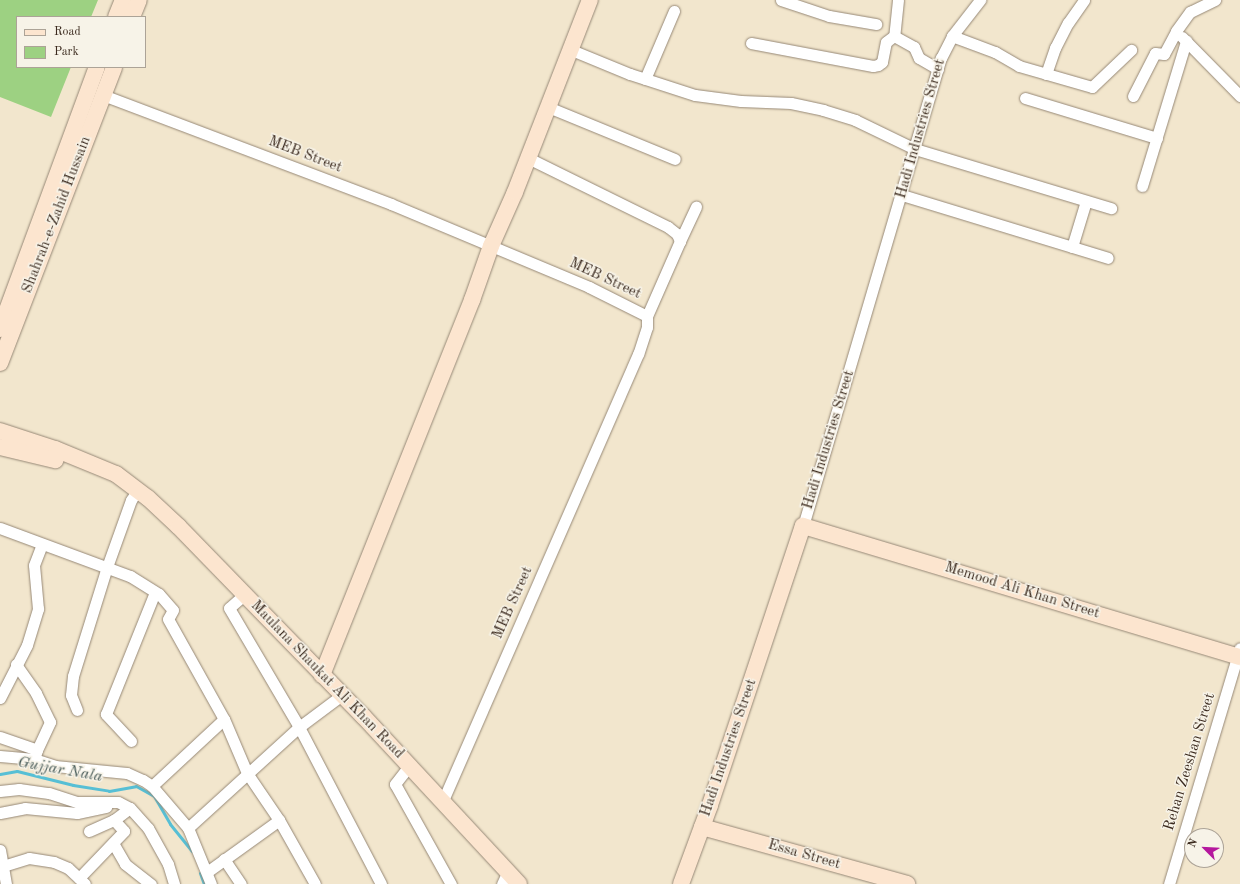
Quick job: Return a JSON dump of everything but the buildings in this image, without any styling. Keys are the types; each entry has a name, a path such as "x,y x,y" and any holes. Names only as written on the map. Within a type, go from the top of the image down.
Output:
{"street":[{"path":"116,16 123,0"},
{"path":"132,16 139,0"},
{"path":"322,675 469,306 491,246 528,158 590,0"},
{"path":"782,0 829,16 876,24"},
{"path":"750,43 873,66 878,65 882,62 886,42 894,36 898,0"},
{"name":"Hadi Industries Street","path":"681,884 702,827 803,526 902,195 941,58 952,36 980,0"},
{"path":"1046,74 1062,36 1084,0"},
{"path":"1133,96 1156,53 1164,54 1176,31 1190,12 1215,0"},
{"path":"645,79 674,11"},
{"path":"1176,31 1240,96"},
{"path":"894,36 914,47 919,58 938,69"},
{"path":"952,36 995,52 1019,66 1092,87 1131,50"},
{"path":"1142,186 1186,42"},
{"path":"570,49 645,79 695,95 741,101 791,103 823,110 855,120 915,149 1111,208"},
{"name":"Shahrah-e-Zahid Hussain","path":"0,329 97,68"},
{"name":"Shahrah-e-Zahid Hussain","path":"0,363 114,68"},
{"name":"MEB Street","path":"104,95 391,204 590,287 647,316 647,327 638,354 443,801"},
{"path":"1025,98 1156,138"},
{"path":"548,107 674,159"},
{"path":"528,158 668,226 677,234 680,241"},
{"path":"902,195 1108,258"},
{"path":"1072,247 1086,201"},
{"path":"647,316 696,207"},
{"name":"Maulana Shaukat Ali Khan Road","path":"0,431 55,449 116,474 148,498 180,527 443,801 505,877 519,884"},
{"name":"Maulana Shaukat Ali Khan Road","path":"0,447 53,459 111,483 133,488"},
{"path":"77,710 71,695 73,676 107,567 131,500 133,488"},
{"name":"Memood Ali Khan Street","path":"803,526 1239,654"},
{"path":"0,528 130,576 155,592 173,610 168,619 224,719 247,773 279,820 315,884"},
{"path":"0,698 27,645 38,609 34,565 42,544"},
{"path":"131,741 106,714 155,592"},
{"path":"245,594 228,608 299,727 381,884"},
{"name":"Rehan Zeeshan Street","path":"1169,884 1239,654"},
{"path":"16,664 36,693 50,722 36,755"},
{"path":"188,828 299,727 342,695"},
{"path":"152,786 224,719"},
{"path":"0,737 64,768 127,773 152,786 188,828 211,884"},
{"path":"0,756 36,755"},
{"path":"409,766 395,784 451,884"},
{"path":"0,791 27,790 49,793 78,802 118,802 130,808 148,828 168,864 174,884"},
{"path":"0,813 25,808 77,813 106,807"},
{"path":"89,831 114,820 130,808"},
{"path":"3,866 29,858 54,862 68,868 82,881 124,831 114,820"},
{"path":"207,872 279,820"},
{"name":"Essa Street","path":"702,827 907,884"},
{"path":"113,843 125,864 151,884"},
{"path":"0,850 6,884"},
{"path":"224,859 241,884"}],"green space":[{"path":"0,0 98,0 91,16 16,16 16,68 71,68 51,117 0,97"}],"waterway":[{"name":"Gujjar Nala","path":"0,774 17,771 73,785 109,791 136,786 154,796 170,824 192,851"},
{"name":"Gujjar Nala","path":"200,873 204,884"}]}
